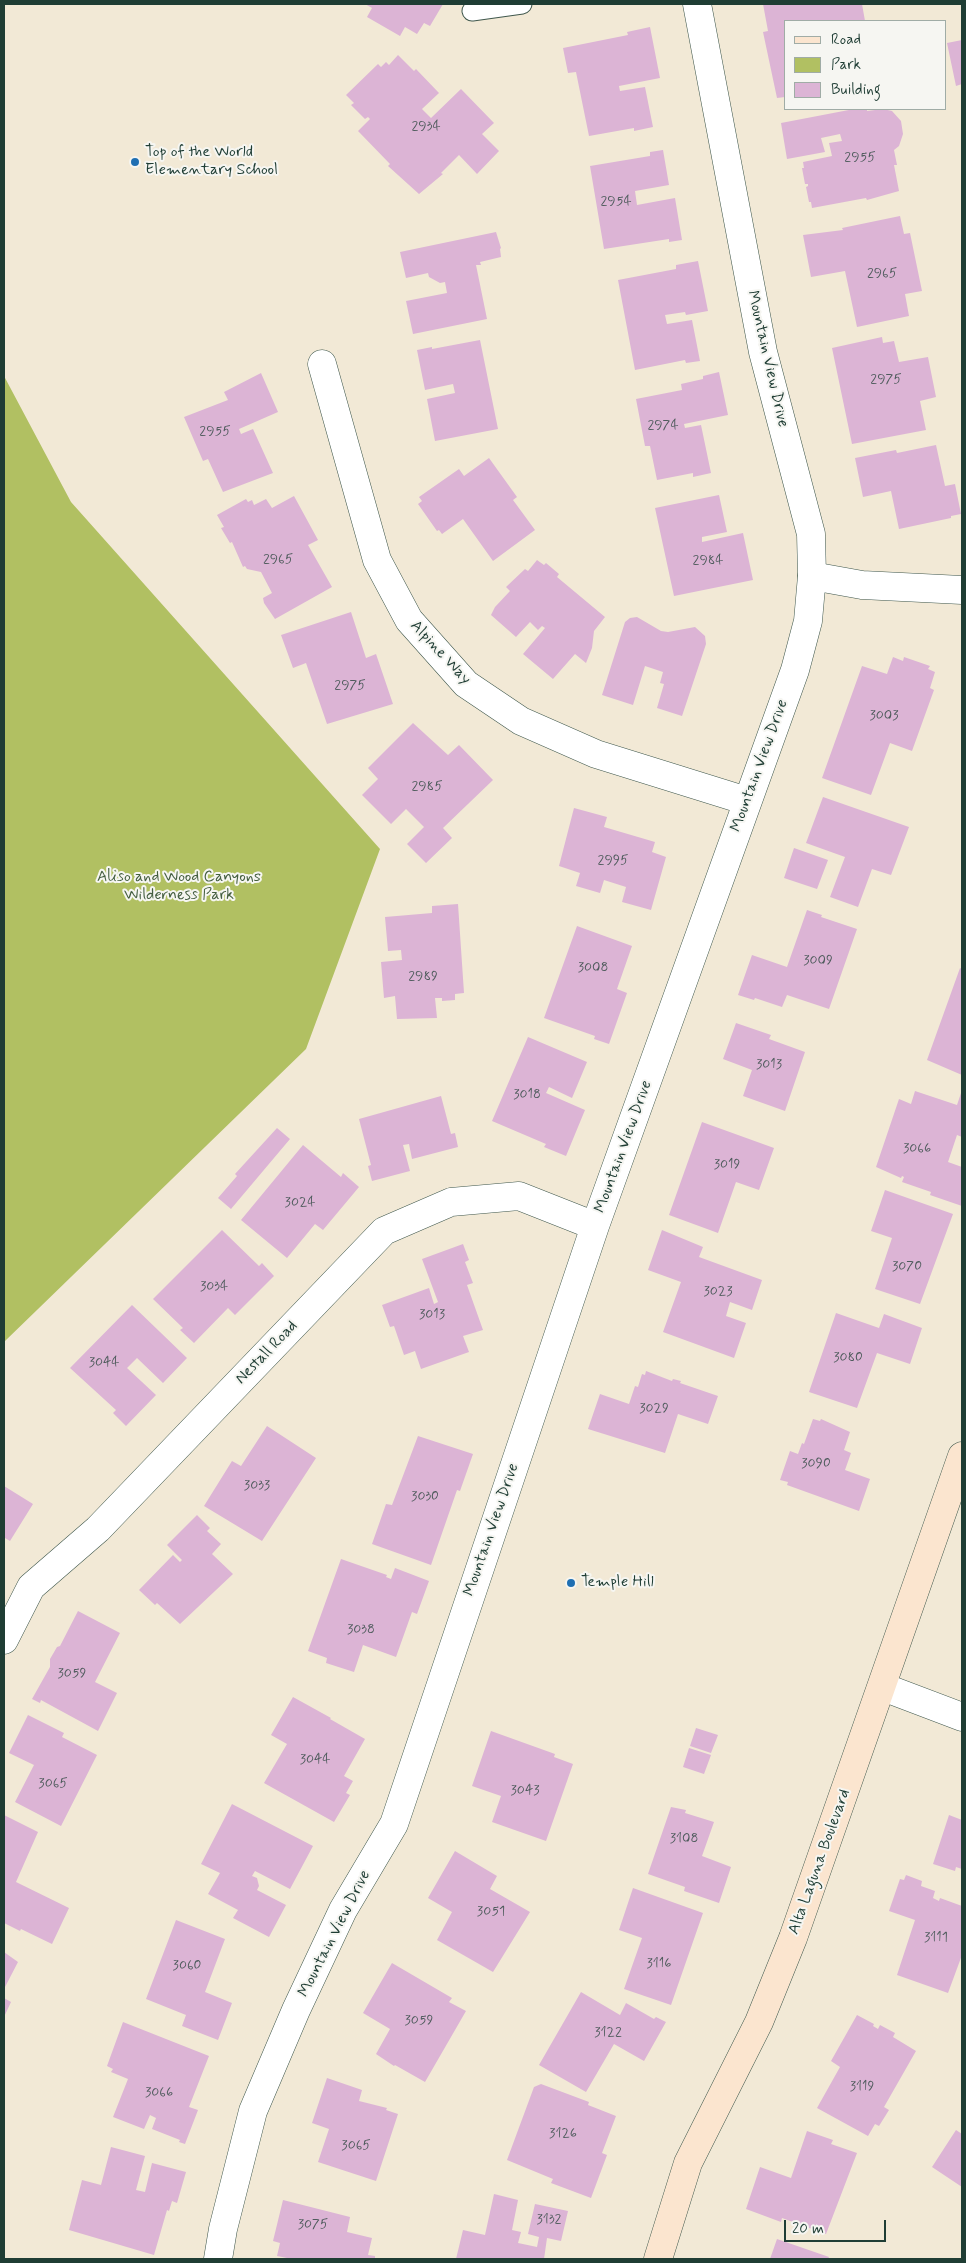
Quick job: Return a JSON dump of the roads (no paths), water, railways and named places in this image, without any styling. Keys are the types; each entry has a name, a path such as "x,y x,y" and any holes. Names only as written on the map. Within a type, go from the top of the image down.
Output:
{"main road":[{"name":"Alta Laguna Boulevard","path":"658,2259 688,2163 759,2022 794,1938 962,1456"}],"street":[{"name":"Mountain View Drive","path":"218,2259 223,2229 253,2111 296,2010 343,1910 394,1824 595,1226 795,670 808,622 812,576 811,534 763,352 697,4"},
{"name":"Alpine Way","path":"322,364 377,560 408,620 466,684 521,720 596,754 747,801"},
{"path":"812,576 862,585 962,590"},
{"name":"Nestall Road","path":"4,1640 31,1587 98,1530 384,1231 451,1202 519,1196 595,1226"},
{"path":"883,1687 962,1716"}],"lane":[{"path":"472,11 522,4"}],"place":[{"name":"Top of the World Elementary School","path":"135,162"},
{"name":"Temple Hill","path":"571,1583"}],"park label":[{"name":"Aliso and Wood Canyons Wilderness Park","path":"179,887"}]}
